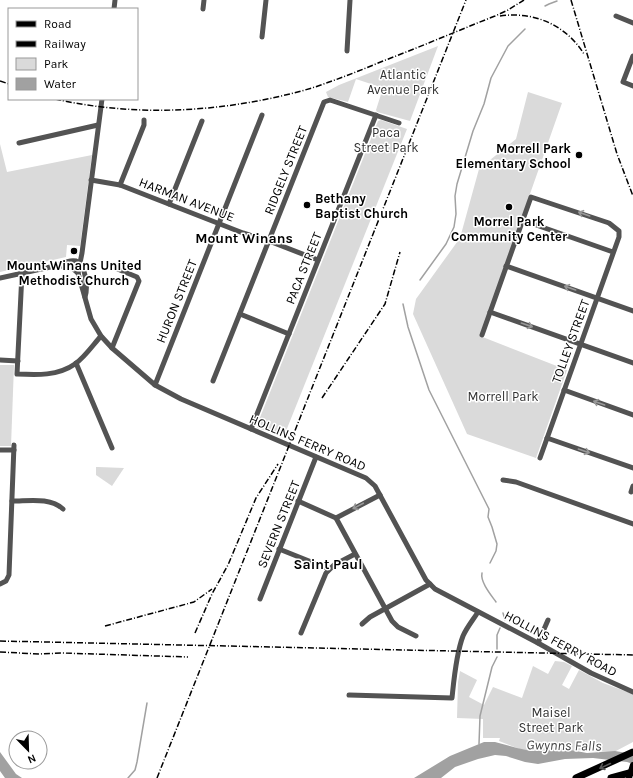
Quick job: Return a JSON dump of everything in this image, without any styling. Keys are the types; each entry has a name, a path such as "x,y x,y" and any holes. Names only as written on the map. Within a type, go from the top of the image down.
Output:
{"highway":[{"path":"576,778 633,752"},
{"path":"611,778 631,774"}],"main road":[{"path":"631,774 633,765"}],"street":[{"path":"203,9 204,0"},
{"path":"262,37 266,0"},
{"path":"347,51 350,0"},
{"path":"616,16 633,23"},
{"path":"633,56 623,82 633,86"},
{"name":"HOLLINS FERRY ROAD","path":"102,100 80,263 77,271 91,319 101,336 112,348 155,385 181,399 366,478 380,495 430,584 436,589 591,673 633,692"},
{"name":"RIDGELY STREET","path":"213,381 323,105 326,101 330,100 376,115"},
{"name":"HURON STREET","path":"155,385 262,115"},
{"path":"376,115 400,123"},
{"name":"PACA STREET","path":"251,429 376,115"},
{"path":"120,185 144,125 144,120"},
{"path":"169,204 202,121"},
{"path":"20,143 98,125"},
{"name":"HARMAN AVENUE","path":"91,180 120,185 219,224 318,260"},
{"name":"TOLLEY STREET","path":"522,220 531,197 535,197 609,223 619,230 619,237 540,458"},
{"path":"482,335 522,220 613,252"},
{"path":"0,278 55,266 71,260 80,263"},
{"name":"HOLLINS FERRY ROAD","path":"80,263 84,272 87,291 85,297"},
{"path":"55,266 69,266 77,271"},
{"path":"506,266 633,311"},
{"path":"112,348 138,284 137,277 115,268"},
{"path":"22,273 17,374 50,374 63,370 76,363 101,336"},
{"path":"490,312 633,363"},
{"path":"240,314 289,334"},
{"path":"0,360 18,361"},
{"path":"76,363 112,448"},
{"path":"564,390 633,415"},
{"path":"547,438 633,468"},
{"path":"0,450 14,448 9,575 6,581 0,584"},
{"name":"SEVERN STREET","path":"260,599 316,456"},
{"path":"503,480 516,482 633,524"},
{"path":"631,492 633,486"},
{"path":"336,518 380,495"},
{"path":"12,501 48,501 59,505 63,509"},
{"path":"298,502 336,518 395,624 416,636"},
{"path":"279,549 329,569"},
{"path":"301,633 323,578 329,569 355,554"},
{"path":"362,624 385,608 430,584"},
{"path":"349,695 452,698 463,636 478,612"},
{"path":"538,643 548,620"}],"green space":[{"name":"Atlantic Avenue Park","path":"438,46 410,121 377,112 376,110 383,88 356,79 348,102 328,97 326,92 339,85"},
{"name":"Morrell Park","path":"528,92 562,103 480,336 567,370 536,458 467,434 413,314 416,299 460,238 479,169 516,139"},
{"name":"Paca Street Park","path":"381,120 407,129 284,436 257,428 378,121"},
{"path":"0,144 7,172 92,155 80,246 67,245 66,257 0,272"},
{"path":"0,365 14,365 11,446 0,446"},
{"path":"96,467 124,468 112,486 96,475"},
{"name":"Maisel Street Park","path":"555,661 564,662 572,666 562,685 569,689 579,670 603,683 633,694 633,742 614,752 582,752 582,750 571,751 569,753 522,750 499,741 500,738 483,738 483,719 457,718 458,682 460,671 477,680 469,697 484,705 493,687 522,698 533,666 548,674"}],"water":[{"name":"Gwynns Falls","path":"484,742 495,742 531,751 565,749 587,753 615,751 633,754 633,764 593,758 565,759 538,764 525,762 506,756 495,755 455,767 441,778 414,778 450,756"},
{"path":"0,752 8,763 8,770 13,770 22,778 5,778 0,771"}],"waterway":[{"path":"545,6 557,1"},
{"path":"420,280 446,244 454,227 457,184 473,131 484,104 491,78 508,46 525,29"},
{"path":"403,304 408,327 429,390 489,509 488,517 497,544 496,551 490,563"},
{"path":"482,573 484,584 496,602"},
{"path":"503,613 505,620"},
{"path":"497,649 497,635 500,628"},
{"path":"479,744 480,716 492,667 497,657"},
{"path":"128,778 135,770 147,703"}],"railway":[{"path":"157,778 466,0"},
{"path":"60,100 119,109 152,110 184,110 249,103 312,88 330,82 495,16 524,0"},
{"path":"571,0 617,154 633,196"},
{"path":"500,16 525,16 548,22 568,35 584,54"},
{"path":"0,81 8,84"},
{"path":"322,398 385,304 400,252"},
{"path":"195,633 212,594 228,565 256,498 278,464"},
{"path":"105,626 194,602 212,589"},
{"path":"0,641 633,655"},
{"path":"0,652 188,657"}],"place":[{"name":"Morrell Park Elementary School","path":"579,155"},
{"name":"Bethany Baptist Church","path":"307,205"},
{"name":"Morrel Park Community Center","path":"509,207"},
{"name":"Mount Winans United Methodist Church","path":"74,251"}],"district":[{"name":"Mount Winans","path":"244,238"},
{"name":"Saint Paul","path":"328,564"}]}
